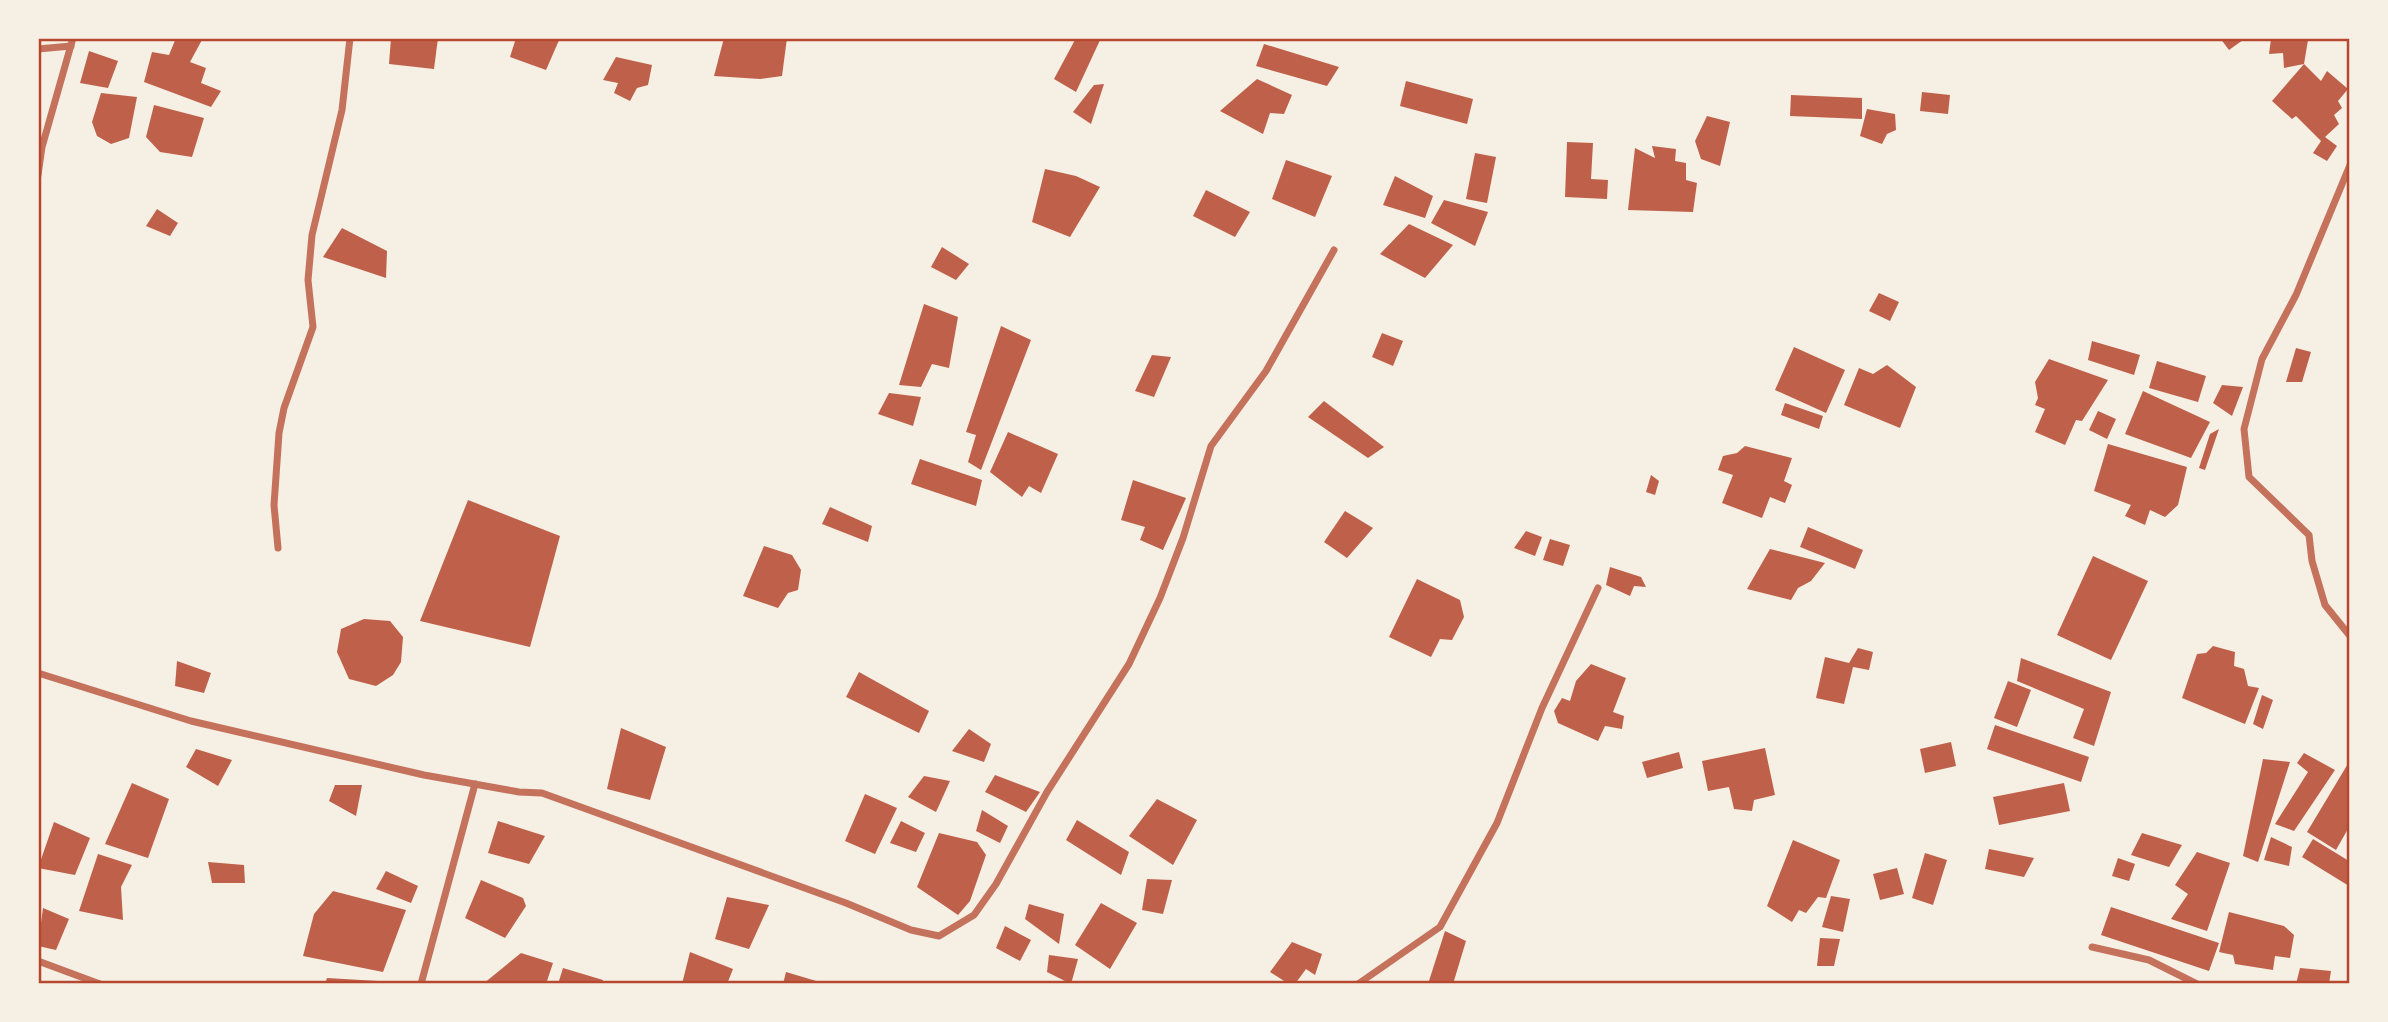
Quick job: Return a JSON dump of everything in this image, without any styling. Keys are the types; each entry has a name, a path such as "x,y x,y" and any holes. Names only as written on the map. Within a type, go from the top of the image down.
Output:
{"street":[{"path":"278,548 274,505 278,444 284,408 313,327 308,280 312,235 342,110 350,38"},
{"path":"38,49 72,42 42,147 38,175"},
{"path":"2350,164 2296,295 2262,359 2244,429 2249,477 2309,535 2312,561 2325,605 2350,636"},
{"path":"38,673 191,721 424,775 555,797 846,903 922,934 939,936 955,929 974,915 996,884 1047,793 1129,664 1160,597 1211,446 1266,371 1334,250"},
{"path":"1358,984 1440,927 1497,822 1542,708 1598,588"},
{"path":"421,984 475,784"},
{"path":"2092,947 2149,961 2197,984"},
{"path":"38,961 100,984"}],"building":[{"path":"176,38 203,38 190,62 206,68 201,83 221,91 211,107 144,82 152,52 169,55"},
{"path":"391,38 438,38 434,69 389,64"},
{"path":"516,38 560,38 546,70 510,57"},
{"path":"724,38 787,38 782,76 760,79 714,76"},
{"path":"1076,38 1101,38 1076,92 1054,79"},
{"path":"2220,38 2241,38 2243,40 2229,50"},
{"path":"2271,39 2308,40 2304,64 2284,68 2283,53 2269,54"},
{"path":"1264,44 1339,67 1327,86 1256,66"},
{"path":"89,51 118,61 108,88 80,83"},
{"path":"616,57 652,65 648,85 637,88 630,101 614,93 618,83 603,80"},
{"path":"2304,64 2321,81 2327,71 2348,89 2338,101 2342,108 2334,115 2339,124 2325,137 2337,146 2327,161 2313,153 2321,141 2296,116 2292,119 2272,101"},
{"path":"1257,79 1292,95 1284,114 1270,113 1263,134 1220,111"},
{"path":"1406,81 1473,99 1467,124 1400,106"},
{"path":"1104,84 1091,124 1073,112 1094,85"},
{"path":"1922,92 1950,95 1948,114 1920,111"},
{"path":"101,93 137,97 129,138 111,144 97,136 92,122"},
{"path":"1791,95 1862,98 1862,119 1790,116"},
{"path":"154,105 204,118 192,157 160,152 146,137"},
{"path":"1867,109 1895,114 1896,130 1887,134 1882,144 1860,136"},
{"path":"1707,116 1730,122 1720,166 1701,159 1695,141"},
{"path":"1567,142 1593,143 1591,179 1608,180 1607,199 1565,197"},
{"path":"1652,146 1676,149 1675,161 1686,163 1686,180 1697,183 1693,212 1628,210 1635,148 1655,158"},
{"path":"1475,153 1496,157 1487,203 1466,199"},
{"path":"1286,160 1332,176 1315,217 1272,199"},
{"path":"1045,169 1076,176 1100,187 1070,237 1032,222"},
{"path":"1395,176 1433,196 1425,218 1383,205"},
{"path":"1206,190 1250,212 1235,237 1193,216"},
{"path":"1444,200 1488,212 1475,246 1431,223"},
{"path":"157,209 178,223 170,236 146,226"},
{"path":"1409,224 1453,245 1425,278 1380,254"},
{"path":"342,228 387,251 386,278 323,257"},
{"path":"942,247 969,264 956,280 931,267"},
{"path":"1879,293 1899,302 1890,321 1869,311"},
{"path":"924,304 958,317 949,368 932,364 921,387 899,385"},
{"path":"1001,326 1031,340 981,470 968,462 976,435 966,432"},
{"path":"1382,333 1403,341 1393,366 1372,357"},
{"path":"2092,341 2140,355 2134,375 2088,360"},
{"path":"1794,347 1845,370 1826,413 1775,390"},
{"path":"2296,348 2311,352 2302,382 2286,382"},
{"path":"1152,355 1171,357 1154,397 1135,391"},
{"path":"2049,359 2108,380 2082,421 2076,420 2065,445 2035,432 2045,409 2035,405 2038,398 2035,382"},
{"path":"2157,361 2206,376 2198,402 2149,388"},
{"path":"1887,365 1916,387 1900,428 1844,405 1859,368 1873,374"},
{"path":"2222,385 2243,387 2232,416 2213,403"},
{"path":"2143,391 2210,422 2191,458 2125,434"},
{"path":"889,393 921,397 913,426 878,414"},
{"path":"1324,401 1384,447 1368,458 1308,417"},
{"path":"1785,403 1823,416 1819,429 1781,415"},
{"path":"2098,411 2116,419 2107,439 2089,430"},
{"path":"2219,429 2205,470 2199,468 2210,434"},
{"path":"1008,432 1058,454 1041,493 1029,486 1022,497 990,472"},
{"path":"2108,444 2187,467 2178,505 2165,517 2150,510 2145,525 2125,516 2131,505 2094,491"},
{"path":"1745,446 1792,458 1784,481 1792,485 1785,503 1770,497 1762,518 1722,503 1733,475 1718,470 1723,456 1737,453"},
{"path":"920,459 982,480 976,506 911,484"},
{"path":"1651,475 1659,481 1655,495 1646,492"},
{"path":"1133,480 1186,498 1163,550 1140,540 1145,527 1121,520"},
{"path":"468,500 560,536 530,647 420,621"},
{"path":"830,507 872,526 868,542 822,524"},
{"path":"1345,511 1373,528 1347,558 1324,542"},
{"path":"1808,527 1863,550 1855,569 1800,547"},
{"path":"1526,531 1542,537 1535,556 1514,548"},
{"path":"1550,539 1570,545 1563,566 1543,560"},
{"path":"764,546 792,555 801,570 798,590 788,593 778,608 743,596"},
{"path":"1770,549 1825,563 1811,581 1798,588 1791,600 1747,589"},
{"path":"2093,556 2148,581 2111,660 2057,635"},
{"path":"1610,567 1641,577 1646,587 1634,586 1630,596 1606,585"},
{"path":"1417,579 1460,600 1464,617 1452,640 1440,639 1431,657 1389,637"},
{"path":"364,619 390,621 403,637 401,662 393,675 376,686 349,679 337,652 341,629"},
{"path":"2213,646 2235,652 2234,666 2244,669 2248,686 2259,688 2245,724 2182,698 2197,654 2206,653"},
{"path":"1858,648 1873,652 1869,670 1853,667 1844,704 1816,698 1825,657 1849,663"},
{"path":"2021,658 2111,692 2094,746 2073,738 2084,709 2017,681"},
{"path":"177,661 211,673 204,693 175,686"},
{"path":"1591,664 1626,678 1613,712 1624,716 1622,729 1605,726 1598,741 1558,723 1554,711 1562,698 1570,701 1576,681"},
{"path":"859,672 929,711 919,733 846,697"},
{"path":"2008,681 2031,690 2017,727 1994,718"},
{"path":"2262,695 2273,700 2263,729 2253,724"},
{"path":"1995,725 2089,757 2081,782 1987,749"},
{"path":"621,728 666,747 650,800 607,789"},
{"path":"969,729 991,744 984,762 952,751"},
{"path":"1951,742 1956,766 1925,773 1920,749"},
{"path":"1765,748 1775,795 1754,800 1752,811 1734,809 1729,787 1708,791 1702,761"},
{"path":"196,749 232,760 218,786 186,767"},
{"path":"1679,752 1683,768 1647,778 1642,762"},
{"path":"2304,753 2335,770 2294,831 2275,824 2308,772 2297,763"},
{"path":"2263,759 2290,762 2258,862 2243,856"},
{"path":"2349,762 2349,827 2336,850 2307,832"},
{"path":"995,775 1040,792 1026,812 985,792"},
{"path":"924,776 950,781 936,812 908,797"},
{"path":"132,783 169,799 148,858 105,844"},
{"path":"2064,783 2070,811 1999,825 1993,797"},
{"path":"335,785 362,785 356,816 329,801"},
{"path":"865,794 897,808 875,854 845,841"},
{"path":"1157,799 1197,820 1173,865 1129,836"},
{"path":"982,810 1008,826 1000,843 976,831"},
{"path":"1077,820 1129,852 1121,875 1066,840"},
{"path":"498,821 545,836 529,864 488,853"},
{"path":"901,821 925,833 916,852 890,843"},
{"path":"54,822 90,838 75,875 38,868"},
{"path":"939,833 977,842 986,855 970,901 958,915 917,887"},
{"path":"2142,833 2182,845 2169,867 2131,855"},
{"path":"2271,837 2292,847 2289,866 2264,860"},
{"path":"2313,839 2349,861 2349,886 2302,857"},
{"path":"1793,840 1840,860 1826,898 1818,897 1806,913 1799,910 1792,922 1767,906"},
{"path":"1989,849 2034,858 2024,877 1985,869"},
{"path":"2197,852 2230,863 2207,931 2171,919 2188,894 2175,885"},
{"path":"1925,853 1947,860 1933,905 1912,898"},
{"path":"98,854 132,865 121,887 123,920 79,911"},
{"path":"2118,858 2135,864 2129,881 2112,876"},
{"path":"208,862 244,865 245,883 212,883"},
{"path":"1897,868 1904,894 1880,900 1873,874"},
{"path":"386,871 418,886 411,903 376,889"},
{"path":"1147,879 1172,880 1163,914 1142,910"},
{"path":"481,880 523,898 526,906 505,938 465,918"},
{"path":"333,891 406,910 383,972 303,956 314,914"},
{"path":"1831,896 1850,899 1843,932 1822,927"},
{"path":"727,897 769,905 749,949 715,939"},
{"path":"1101,903 1137,923 1110,969 1075,945"},
{"path":"1029,904 1064,914 1059,944 1025,919"},
{"path":"2111,907 2219,943 2209,971 2101,935"},
{"path":"43,908 69,919 56,950 38,946"},
{"path":"2229,912 2284,926 2294,935 2290,958 2275,956 2273,970 2235,964 2233,955 2219,952"},
{"path":"1005,926 1031,940 1020,961 996,948"},
{"path":"1445,931 1466,941 1453,984 1428,984"},
{"path":"1820,938 1840,939 1834,966 1817,966"},
{"path":"1292,942 1322,954 1315,975 1306,969 1295,984 1289,984 1270,972"},
{"path":"690,952 733,969 727,984 682,984"},
{"path":"521,953 553,963 546,984 483,984"},
{"path":"1049,955 1078,959 1071,984 1047,972"},
{"path":"563,968 603,980 602,984 558,984"},
{"path":"2300,968 2331,971 2329,984 2296,984"},
{"path":"786,972 823,983 823,984 783,984"},
{"path":"327,978 378,981 378,984 325,984"}]}
